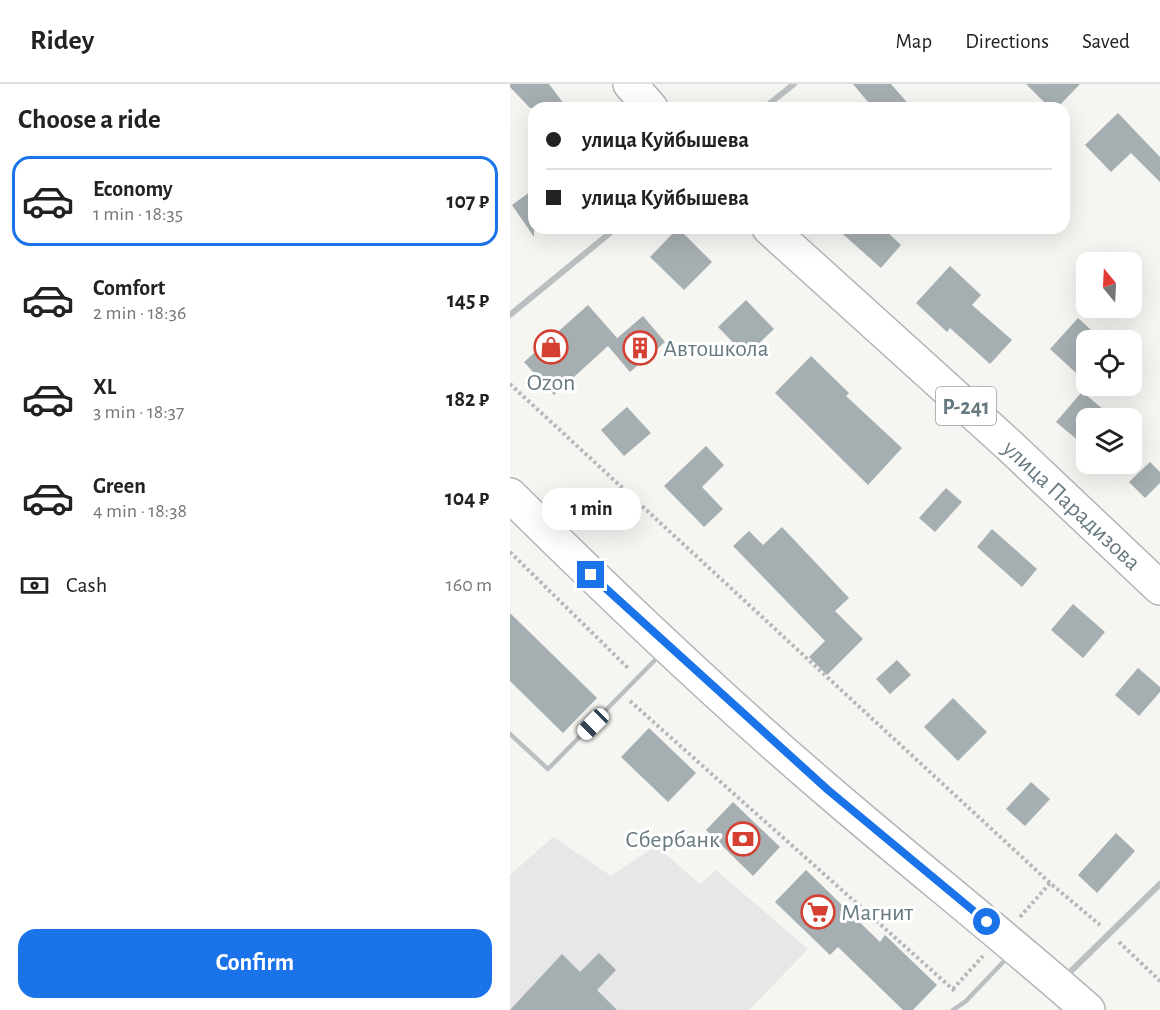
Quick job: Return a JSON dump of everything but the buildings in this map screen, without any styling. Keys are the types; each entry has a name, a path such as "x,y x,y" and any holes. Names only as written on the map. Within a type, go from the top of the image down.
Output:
{"highway":[{"path":"630,84 646,102"},
{"name":"улица Парадизова","path":"777,234 1011,447 1160,588"},
{"path":"510,495 607,591 828,790 1017,933 1058,984 1088,1010"}],"street":[{"path":"772,102 794,84"},
{"path":"510,315 609,234"},
{"path":"1058,984 1160,884"}],"lane":[{"path":"510,734 548,769 668,646"},
{"path":"953,1010 966,1001 1017,933"}],"path":[{"path":"510,384 1050,883 1110,933 1160,981"},
{"path":"510,552 638,678"},
{"path":"622,695 966,1001"},
{"path":"1017,933 1050,883"},
{"path":"952,989 983,956"}],"shaded area":[{"path":"553,837 611,876 656,846 700,884 716,870 808,949 749,1010 510,1010 510,875"}],"place":[{"name":"Ozon","path":"551,347"},
{"name":"Автошкола","path":"640,348"},
{"name":"Сбербанк","path":"743,839"},
{"name":"Магнит","path":"818,912"}],"route":[{"path":"591,575 828,790 987,922"}]}
